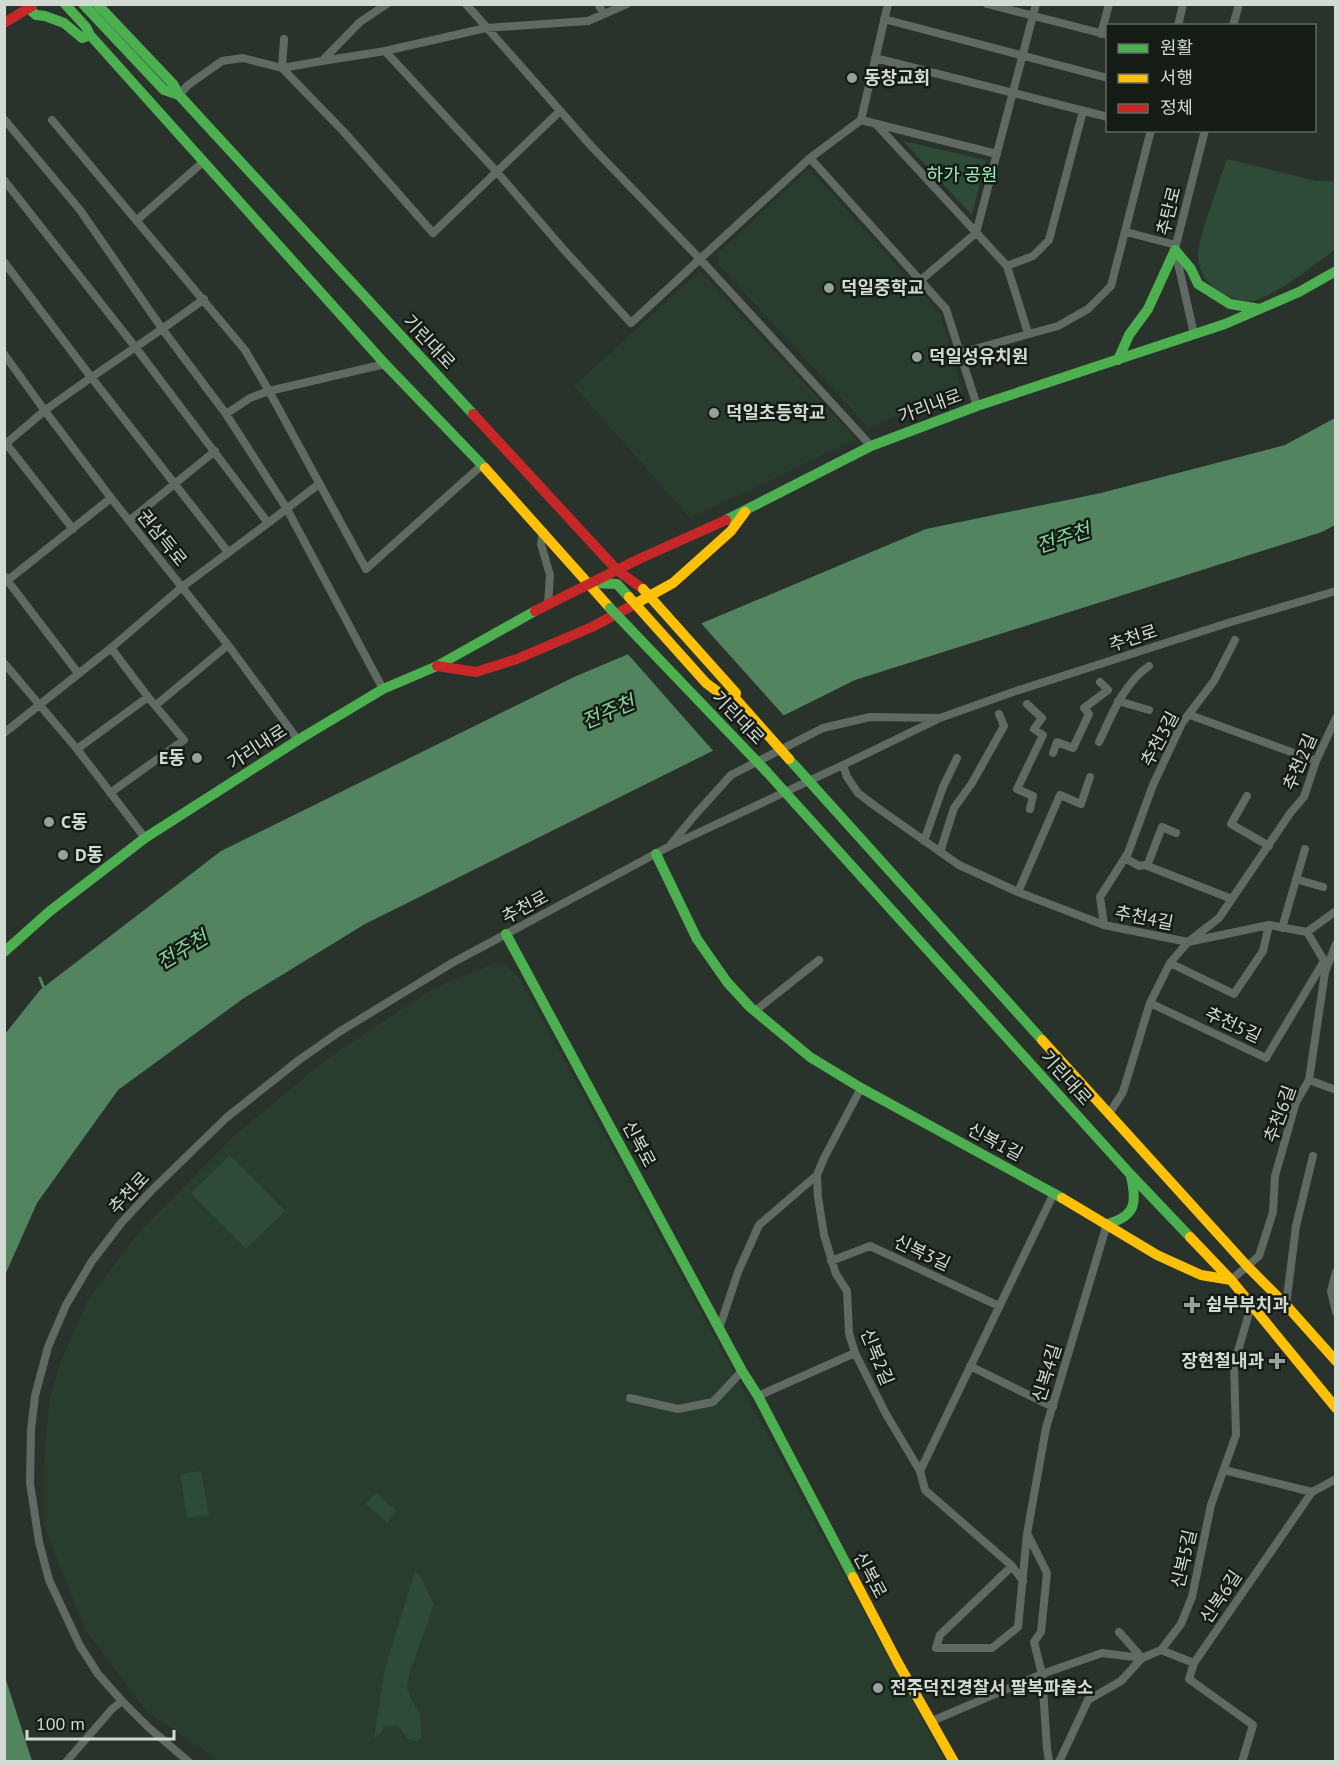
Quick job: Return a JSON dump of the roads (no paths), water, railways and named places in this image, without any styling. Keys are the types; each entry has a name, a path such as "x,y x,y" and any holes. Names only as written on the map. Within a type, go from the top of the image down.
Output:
{"street":[{"name":"기린대로","path":"65,4 86,27 90,35 385,364 543,531 610,608 767,772 1131,1175 1230,1281 1335,1408"},
{"path":"83,4 164,90 179,95 188,85 222,61 243,58 282,68 385,51 486,28 588,21 627,4"},
{"path":"322,61 360,22 387,4"},
{"path":"466,4 592,147 700,259 871,446"},
{"path":"598,4 604,15"},
{"path":"385,51 496,171 631,323 810,158 861,120 888,4"},
{"path":"987,4 1104,34 1109,4"},
{"path":"921,280 976,233 1036,4"},
{"path":"1178,24 1183,4"},
{"path":"1234,24 1239,4"},
{"path":"28,6 36,15 64,23 82,38 90,35"},
{"path":"4,16 28,6"},
{"path":"4,23 28,6"},
{"name":"기린대로","path":"104,7 172,84 179,95 617,570 643,589 736,693 735,698 808,781 1248,1267 1335,1358"},
{"path":"884,19 1106,78"},
{"path":"284,39 282,68 344,132 433,233 560,111"},
{"path":"875,58 1106,117"},
{"path":"1007,267 1033,256 1049,240 1083,111"},
{"path":"4,119 80,210 163,330 226,414 287,509 383,689"},
{"path":"52,120 245,350 366,569 482,465"},
{"path":"861,120 997,154"},
{"path":"876,124 1007,267 1028,333"},
{"path":"960,353 1058,326 1088,309 1111,286 1151,132"},
{"name":"추탄로","path":"1194,334 1176,248 1205,132"},
{"path":"810,158 946,309 976,406"},
{"path":"137,220 203,162"},
{"path":"6,186 136,348 268,523"},
{"path":"1126,232 1176,248 1191,269 1198,284 1217,297 1230,304 1262,309"},
{"path":"1118,360 1129,335 1148,309 1176,248"},
{"path":"4,262 228,552"},
{"name":"가리내로","path":"4,952 50,911 146,838 298,740 383,689 437,666 588,583 747,510 871,446 976,406 1225,324 1299,292 1335,271"},
{"path":"73,529 5,443 45,411 204,299"},
{"name":"권삼득로","path":"4,354 111,498 228,645 298,740"},
{"path":"226,414 250,398 269,391 385,364"},
{"path":"129,521 215,451"},
{"path":"4,733 111,648 182,587 319,484"},
{"path":"78,673 6,578 111,498"},
{"path":"437,666 476,672 517,659 592,627 673,583 731,531 747,510"},
{"path":"543,531 541,544 550,574 548,604"},
{"name":"기린대로","path":"588,583 617,584 706,683 726,698 735,698"},
{"name":"추천로","path":"189,1761 148,1727 122,1701 98,1674 80,1646 49,1580 32,1504 29,1461 35,1396 48,1347 66,1305 92,1261 122,1222 174,1167 226,1118 299,1060 339,1032 442,968 669,846 940,718 1013,692 1335,591"},
{"name":"추천3길","path":"1104,925 1100,897 1125,858 1153,785 1182,723 1214,681 1235,640"},
{"path":"156,705 228,645"},
{"path":"110,793 184,740 111,648"},
{"path":"4,663 77,749 146,838"},
{"name":"추천로","path":"1099,742 1118,701 1138,673 1149,666"},
{"path":"1053,753 1057,742 1073,747 1089,714 1084,708 1108,690 1100,682"},
{"path":"77,749 148,697"},
{"path":"1118,701 1149,710"},
{"path":"1027,704 1042,718 1034,729 1043,735 1017,789 1033,796 1030,809"},
{"path":"940,852 954,808 972,783 1004,726 999,714"},
{"path":"1190,715 1316,761"},
{"name":"추천로","path":"669,846 732,775 823,729 870,717 940,718"},
{"name":"추천2길","path":"1188,942 1219,918 1291,812 1304,797 1316,761 1335,718"},
{"path":"924,841 943,788 957,758"},
{"name":"추천4길","path":"843,765 847,777 858,793 959,865 1104,925 1188,942 1269,925 1307,932"},
{"path":"1018,891 1060,795 1081,804 1090,777"},
{"path":"1247,796 1231,824 1269,846"},
{"path":"1147,866 1162,827 1176,833"},
{"path":"1282,928 1305,849"},
{"name":"신복1길","path":"656,854 697,939 727,982 755,1011 810,1057 861,1089 1054,1193 1157,1255 1201,1275 1230,1281"},
{"path":"1125,858 1139,866 1147,866 1232,899"},
{"path":"1296,879 1323,887"},
{"path":"1326,963 1307,932 1335,910"},
{"name":"추천5길","path":"1170,963 1234,994 1263,951 1269,925"},
{"name":"신복로","path":"506,934 741,1371 758,1396 898,1663 954,1761"},
{"path":"1109,1114 1123,1092 1150,1003 1170,963 1188,942"},
{"name":"추천6길","path":"1230,1281 1259,1256 1273,1212 1275,1176 1296,1102 1309,1080 1326,963 1335,944"},
{"path":"755,1011 819,960"},
{"name":"추천5길","path":"1150,1003 1266,1058 1326,963"},
{"path":"1309,1080 1335,1090"},
{"name":"신복2길","path":"861,1089 817,1175 824,1235 836,1275 847,1291 849,1333 855,1353 886,1414 920,1471 925,1490 1012,1566 1023,1581"},
{"path":"1286,1305 1296,1226 1313,1156"},
{"path":"719,1329 738,1272 759,1226 817,1175"},
{"path":"1107,1224 1125,1218 1134,1206 1135,1194 1131,1175"},
{"path":"920,1471 1054,1193"},
{"name":"신복4길","path":"1012,1566 940,1635 936,1648 992,1648 1018,1627 1028,1534 1046,1428 1107,1224"},
{"name":"신복3길","path":"831,1261 870,1246 999,1306"},
{"path":"1335,1272 1330,1291 1335,1311"},
{"name":"신복5길","path":"1059,1761 1088,1700 1121,1681 1142,1658 1161,1650 1181,1624 1192,1597 1211,1505 1236,1435 1234,1365 1251,1306"},
{"path":"758,1396 855,1353"},
{"path":"970,1366 1053,1407"},
{"path":"630,1398 678,1409 713,1402 741,1371"},
{"path":"1224,1470 1312,1492"},
{"name":"신복6길","path":"1194,1664 1312,1492 1335,1479"},
{"path":"1028,1534 1047,1573 1041,1632 1034,1642 1042,1674 1049,1761"},
{"path":"1119,1632 1142,1658"},
{"path":"1161,1650 1194,1664 1189,1679 1253,1725 1242,1761"},
{"name":"신복5길","path":"932,1722 1042,1674 1102,1653 1142,1658"},
{"path":"66,1761 112,1709 122,1701"}],"water":[{"name":"전주천","path":"1335,418 1335,525 1322,532 855,680 365,924 244,998 118,1090 37,1203 5,1275 5,1034 40,990 221,851 574,677 926,529 1101,493 1285,445"},
{"path":"5,1677 32,1761 5,1761"}],"waterway":[{"path":"40,978 45,991"}],"place":[{"name":"동창교회","path":"852,78"},
{"name":"덕일중학교","path":"829,288"},
{"name":"덕일성유치원","path":"917,357"},
{"name":"덕일초등학교","path":"714,413"},
{"name":"E동","path":"197,758"},
{"name":"C동","path":"49,822"},
{"name":"D동","path":"63,855"},
{"name":"쉼부부치과","path":"1192,1305"},
{"name":"장현철내과","path":"1277,1361"},
{"name":"전주덕진경찰서 팔복파출소","path":"878,1688"}],"park label":[{"name":"하가 공원","path":"962,175"}]}
